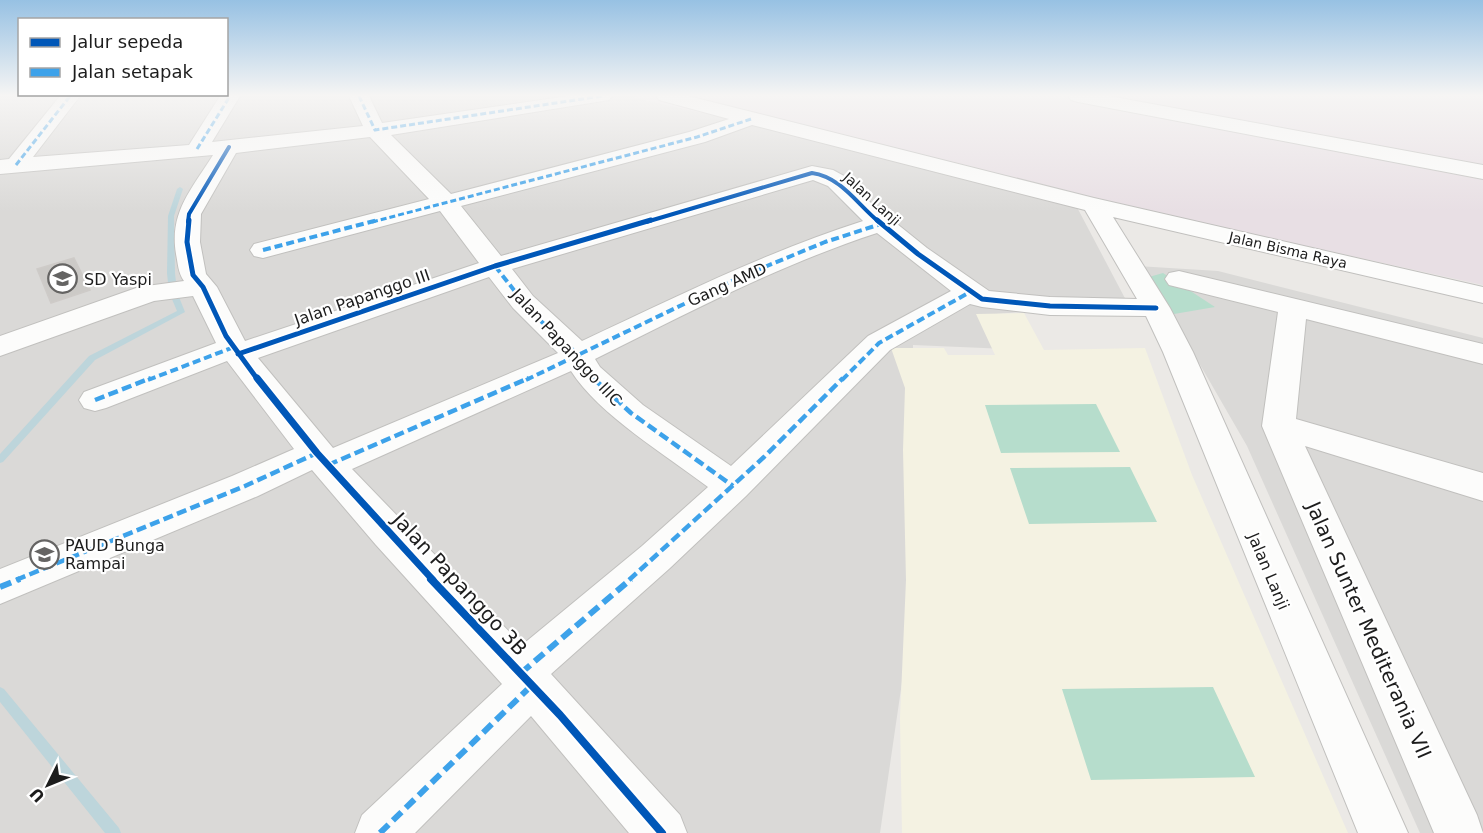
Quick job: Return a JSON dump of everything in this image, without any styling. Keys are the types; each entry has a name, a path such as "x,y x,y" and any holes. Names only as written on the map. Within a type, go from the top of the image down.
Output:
{"street":[{"path":"8,166 36,135"},
{"path":"197,149 206,135"},
{"path":"8,166 230,147 333,135"},
{"path":"380,135 446,203 495,266"},
{"path":"263,250 703,135"},
{"name":"Jalan Lanji","path":"814,135 1094,205 1167,294 1178,352 1290,620 1383,833"},
{"path":"1285,135 1483,172"},
{"name":"Jalan Papanggo 3B","path":"230,147 189,214 187,242 193,275 226,336 323,459 389,534 526,679 662,833"},
{"name":"Jalan Lanji","path":"495,266 807,173 831,178 881,224 982,299 1000,302 1167,294"},
{"name":"Jalan Bisma Raya","path":"1094,205 1483,296"},
{"name":"Gang AMD","path":"0,587 245,486 323,459 535,376 738,278 825,242 881,224"},
{"name":"Jalan Papanggo III","path":"95,400 495,266"},
{"name":"Jalan Papanggo IIIC","path":"495,266 532,313 577,354 590,374 624,407 733,486"},
{"path":"0,346 149,293 200,287"},
{"path":"380,833 526,679 609,599 733,486 879,343 970,292"},
{"path":"1167,294 1293,308 1483,354"},
{"path":"1293,308 1279,426 1483,488"},
{"name":"Jalan Sunter Mediterania VII","path":"1279,426 1459,833"}],"shaded area":[{"path":"0,135 803,135 1070,194 1128,304 996,314 1007,349 913,345 915,593 880,833 0,833"},
{"path":"802,135 1483,135 1483,285"},
{"path":"1137,266 1218,271 1483,338 1483,833 1420,833 1247,446 1191,349"},
{"path":"1024,313 1044,350 1145,348 1192,475 1348,833 902,833 900,718 906,580 903,450 905,388 891,348 944,348 948,355 995,355 976,314"}],"green space":[{"path":"1163,273 1215,307 1174,314 1142,279"},
{"path":"1096,404 1120,452 1001,453 985,405"},
{"path":"1130,467 1157,522 1029,524 1010,468"},
{"path":"1213,687 1255,777 1091,780 1062,689"}],"building":[{"name":"SD Yaspi","path":"74,258 90,290 51,303 37,269"}],"waterway":[{"path":"0,460 92,358 181,312 173,292 171,273 171,216 180,189"},
{"path":"0,693 114,833"}],"marked path":[{"path":"16,165 40,135"},
{"path":"197,149 206,135"},
{"path":"263,250 703,135"},
{"path":"328,465 535,376 738,278 825,242 881,224"},
{"path":"495,266 532,313 574,351 589,374 609,394 631,413 733,486"},
{"path":"521,673 656,557 764,457 879,343 970,292"},
{"path":"95,400 234,347"},
{"path":"0,587 245,486 317,453"},
{"path":"380,833 532,685 534,688"}],"cycle path":[{"path":"229,147 189,214 187,242 193,275 203,287 226,336 271,397 317,453 389,534 560,715 662,833"},
{"path":"238,354 495,266 812,173 825,175 836,181 862,208 918,254 982,299 1050,306 1156,308"}],"place":[{"name":"SD Yaspi","path":"63,279"},
{"name":"PAUD Bunga Rampai","path":"44,554"}]}
